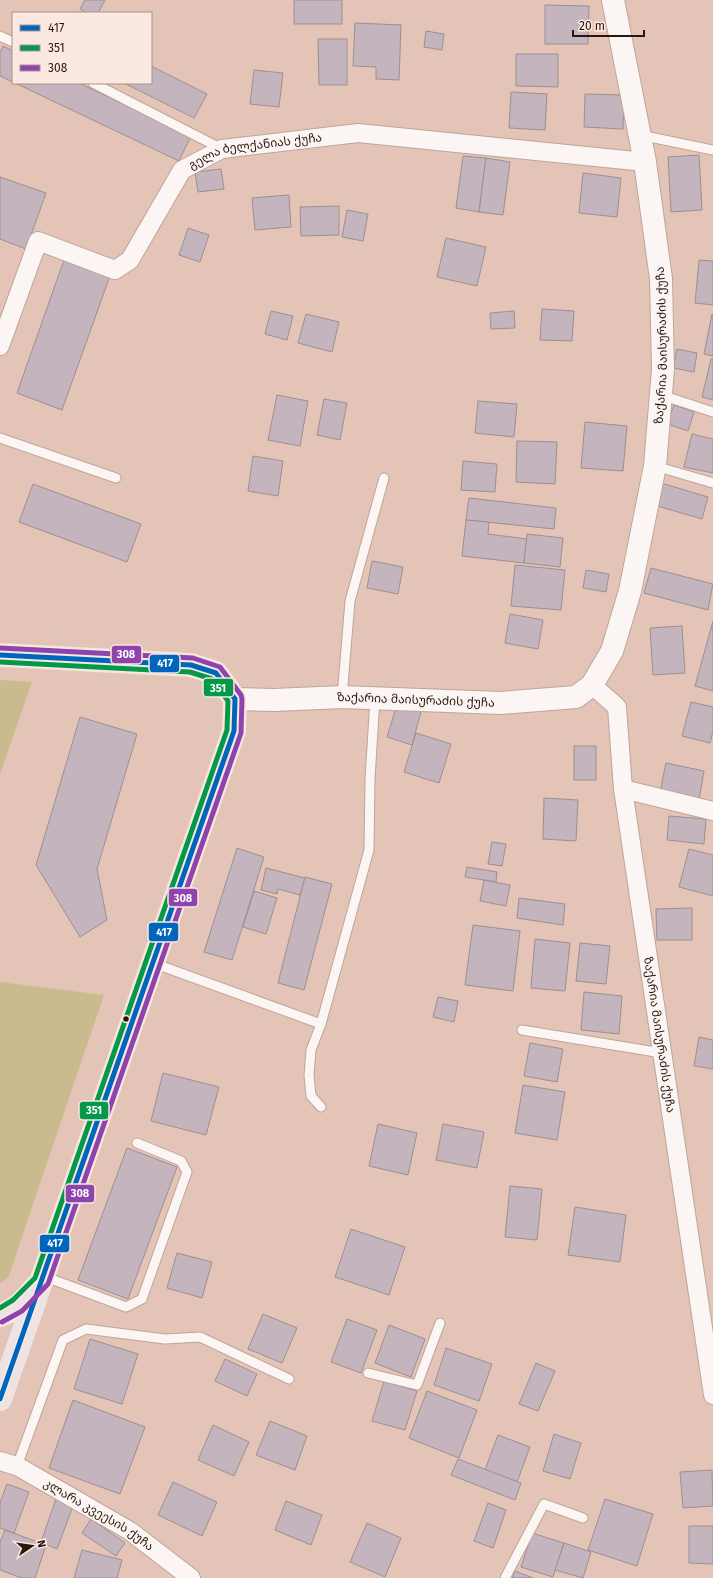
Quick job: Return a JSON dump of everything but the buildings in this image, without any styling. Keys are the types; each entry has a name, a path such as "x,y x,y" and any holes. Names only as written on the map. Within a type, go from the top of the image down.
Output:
{"main road":[{"path":"0,655 191,665 216,673 235,699 234,731 2,1394"},
{"path":"0,1315 19,1306 42,1279"},
{"path":"0,1365 2,1394"}],"street":[{"name":"ზაქარია მაისურაძის ქუჩა","path":"235,699 274,700 342,697 500,704 576,697 592,685 612,651 630,591 656,466 663,369 661,279 645,162 613,0"},
{"name":"გელა ბელქანიას ქუჩა","path":"0,346 38,241 116,270 130,260 182,170 222,149 358,133 645,162"},
{"name":"ზაქარია მაისურაძის ქუჩა","path":"592,685 617,707 623,789 713,1395"},
{"path":"623,789 713,811"},
{"name":"კლარა კვეესის ქუჩა","path":"0,1461 17,1466 130,1531 192,1578"}],"lane":[{"path":"0,36 12,42"},
{"path":"95,84 222,149"},
{"path":"640,135 713,150"},
{"path":"661,395 713,412"},
{"path":"0,438 116,478"},
{"path":"656,466 713,483"},
{"path":"342,697 350,602 384,478"},
{"path":"321,1107 311,1096 309,1075 311,1050 321,1024 369,850 370,779 375,698"},
{"path":"153,963 321,1024"},
{"path":"522,1030 662,1053"},
{"path":"42,1279 126,1307 142,1299 187,1172 181,1161 137,1143"},
{"path":"368,1373 417,1385 440,1323"},
{"path":"17,1466 63,1340 86,1329 165,1339 200,1337 289,1379"},
{"path":"505,1578 544,1504 583,1518"}],"shaded area":[{"path":"0,680 32,682 0,774"},
{"path":"0,982 104,995 8,1278 0,1283"}],"transit line":[{"name":"308","path":"0,648 193,658 220,667 241,695 242,699 241,733 48,1284 22,1311 2,1322"},
{"name":"417","path":"0,655 191,665 216,673 235,699 234,731 0,1399"},
{"name":"351","path":"0,662 190,672 212,679 228,701 227,730 35,1278 13,1300 0,1308"}]}
